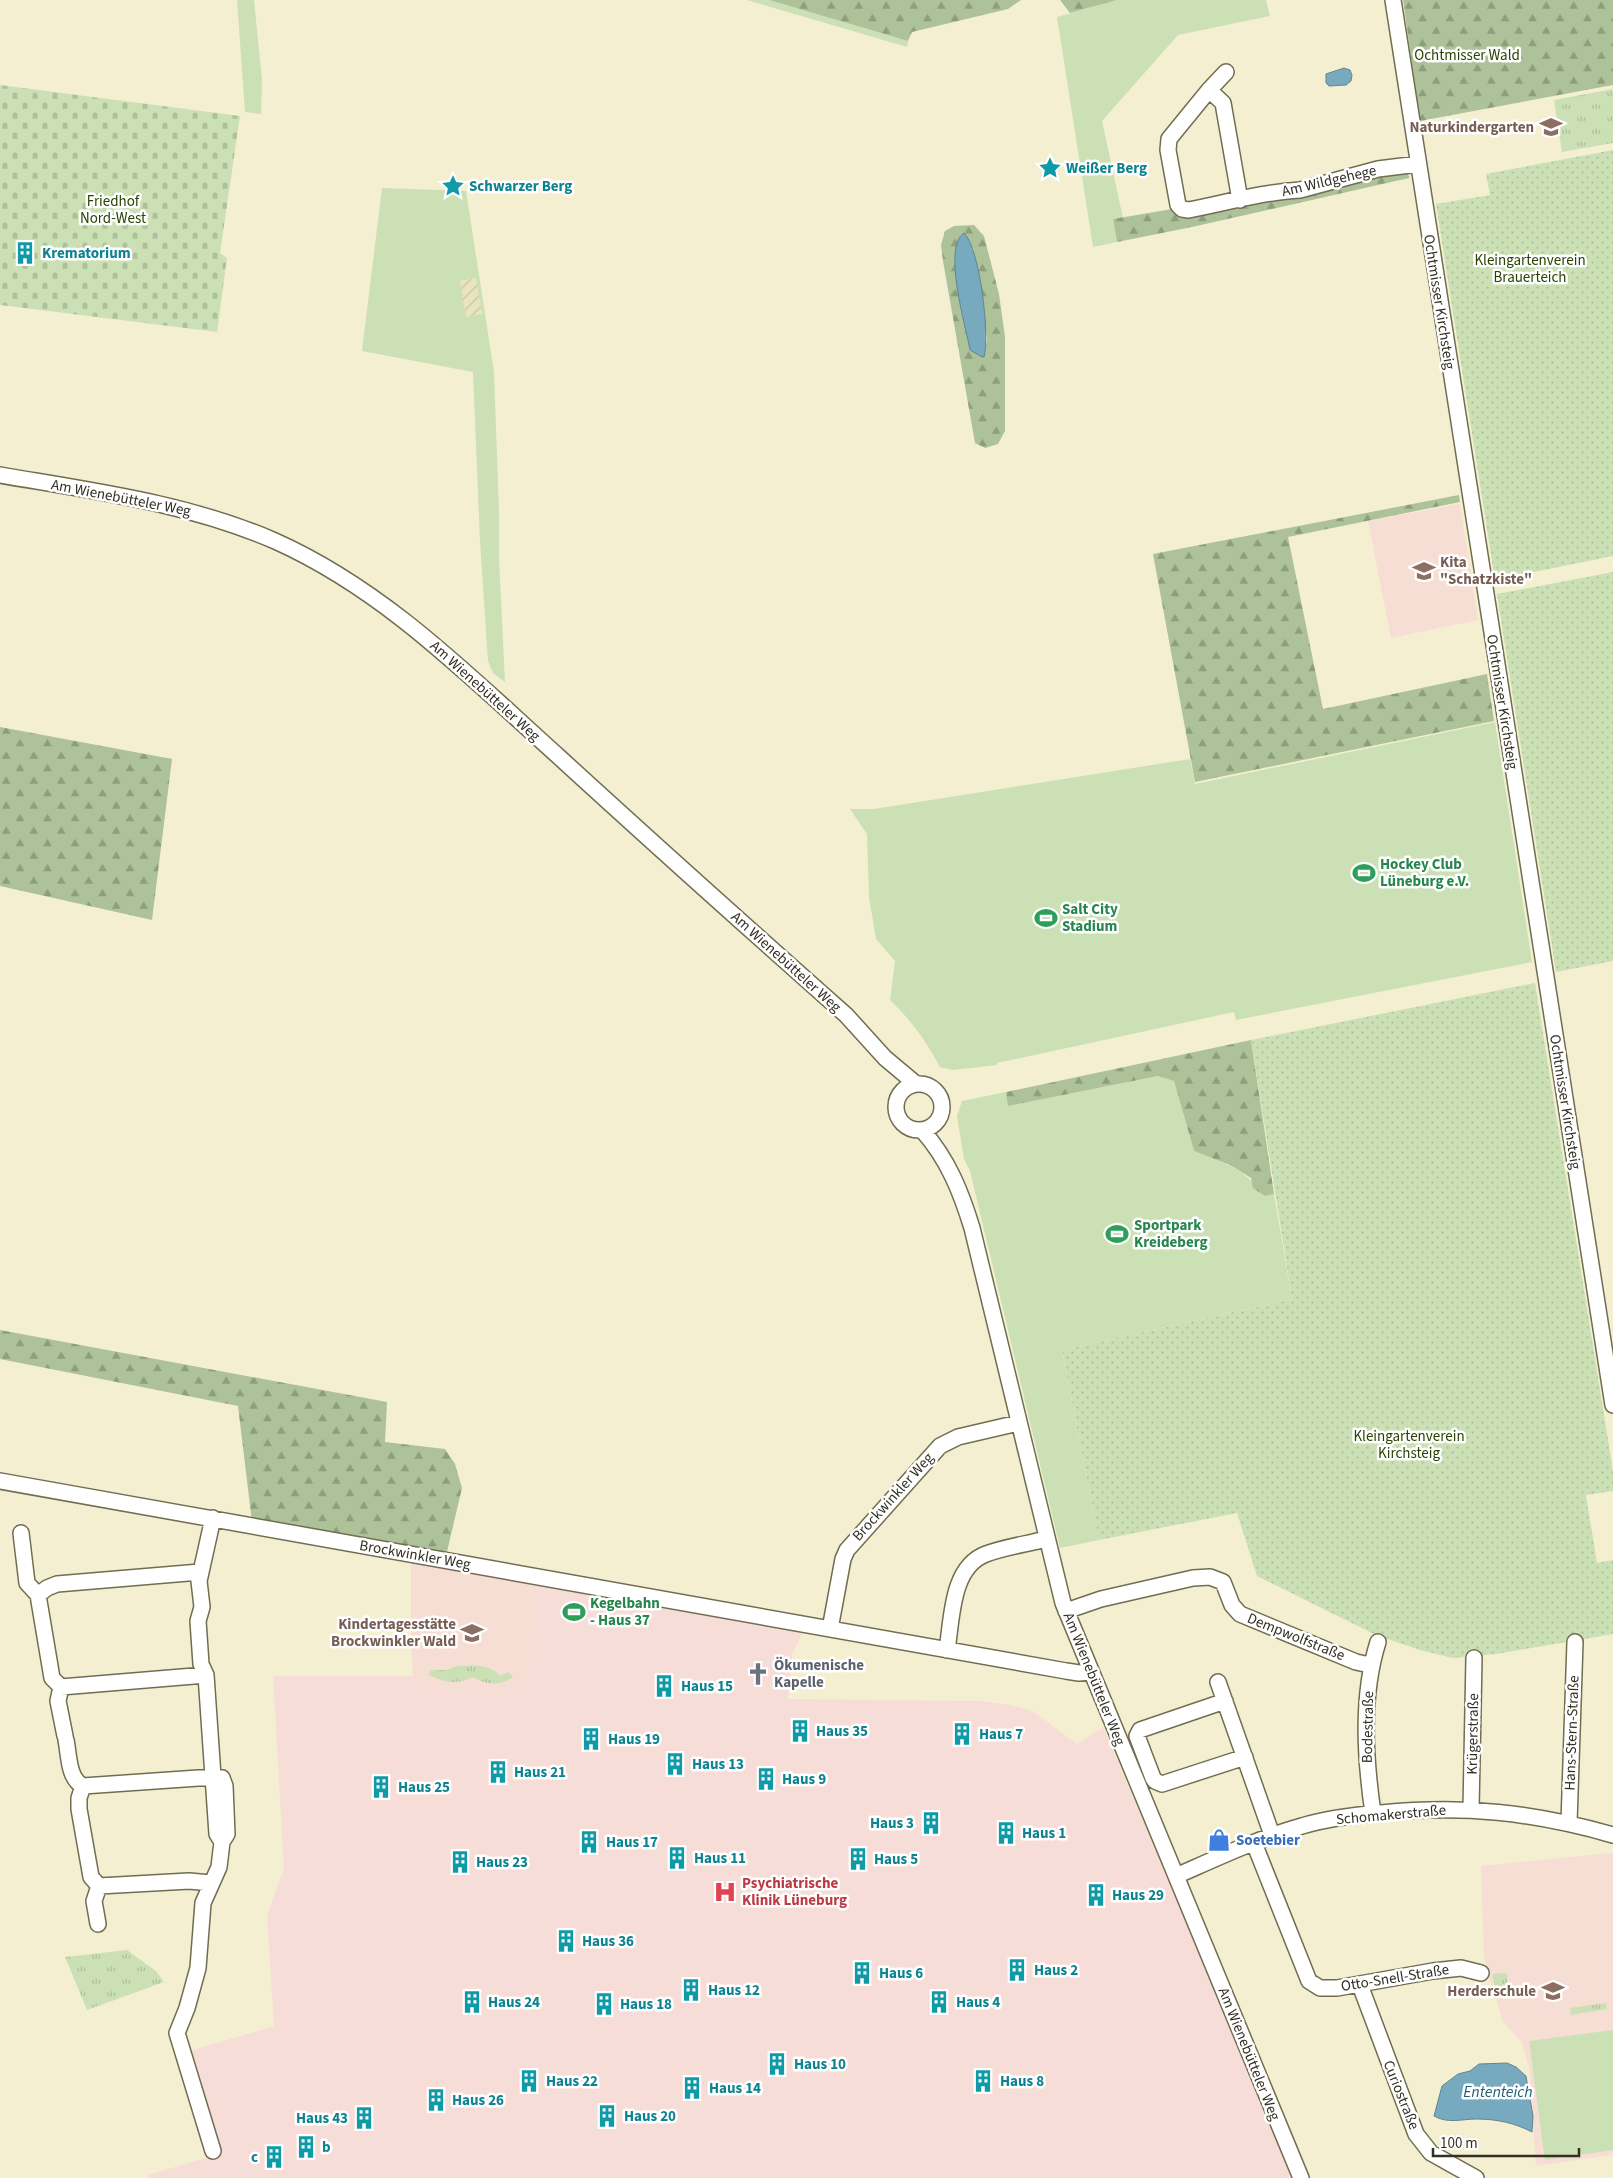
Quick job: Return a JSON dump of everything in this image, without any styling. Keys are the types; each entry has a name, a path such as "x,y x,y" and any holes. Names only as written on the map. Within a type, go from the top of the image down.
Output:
{"street":[{"name":"Ochtmisser Kirchsteig","path":"1393,0 1613,1404"},
{"name":"Am Wildgehege","path":"1226,72 1169,139 1168,150 1178,205 1182,209 1189,210 1300,190 1378,169 1418,164"},
{"path":"1209,90 1223,103 1240,200"},
{"name":"Am Wienebütteler Weg","path":"0,474 131,498 196,513 233,524 275,542 346,578 388,607 492,697 846,1015 886,1058 916,1084 930,1087 940,1097 942,1108 937,1121 946,1162"},
{"name":"Am Wienebütteler Weg","path":"886,1058 901,1093 896,1106 900,1121 910,1129 922,1130 946,1162 956,1182 972,1228 1046,1539 1066,1611 1301,2178"},
{"path":"901,1093 908,1087 916,1084"},
{"path":"922,1130 931,1127 937,1121"},
{"name":"Brockwinkler Weg","path":"830,1629 843,1559 847,1550 927,1458 948,1440 1018,1423"},
{"name":"Brockwinkler Weg","path":"0,1481 947,1650 1079,1673 1091,1672"},
{"path":"213,1518 200,1572 202,1606 198,1620 201,1664 206,1675 217,1834 222,1842 219,1867 210,1883 203,1903 200,1921 198,1968 176,2033 214,2151"},
{"path":"21,1533 26,1583 38,1595 52,1678 61,1687 206,1675"},
{"path":"947,1650 960,1580 973,1561 986,1554 1046,1539"},
{"path":"38,1595 47,1588 57,1584 200,1572"},
{"name":"Dempwolfstraße","path":"1066,1611 1128,1593 1193,1578 1210,1577 1223,1582 1232,1605 1240,1614 1356,1662 1370,1665"},
{"name":"Bodestraße","path":"1373,1813 1368,1776 1366,1726 1370,1665 1378,1642"},
{"name":"Hans-Stern-Straße","path":"1569,1823 1575,1642"},
{"name":"Krügerstraße","path":"1471,1809 1474,1658"},
{"path":"1218,1682 1272,1835"},
{"path":"61,1687 58,1702 73,1778 77,1784 83,1786 213,1777"},
{"path":"1225,1701 1140,1730 1137,1736 1152,1778 1162,1784 1244,1757"},
{"path":"83,1786 79,1798 79,1809 91,1877 98,1886"},
{"name":"Schomakerstraße","path":"1176,1876 1272,1835 1312,1824 1373,1813 1471,1809 1522,1814 1613,1834"},
{"name":"Otto-Snell-Straße","path":"1254,1843 1309,1981 1320,1988 1360,1985 1433,1971 1461,1968 1481,1972"},
{"path":"98,1886 189,1880 210,1883"},
{"path":"98,1886 94,1901 98,1924"},
{"name":"Curiostraße","path":"1360,1985 1407,2116 1416,2134 1431,2153 1476,2178"}],"shaded area":[{"path":"477,278 482,315 465,317 460,281"},
{"name":"Kita \"Schatzkiste\"","path":"1460,504 1478,620 1391,638 1368,521"},
{"name":"Kindertagesstätte Brockwinkler Wald","path":"411,1562 537,1585 528,1679 506,1695 420,1691 413,1676"},
{"name":"Psychiatrische Klinik Lüneburg","path":"537,1585 804,1630 792,1654 788,1699 980,1701 1012,1705 1033,1711 1077,1744 1103,1727 1296,2178 149,2178 148,2175 219,2154 190,2051 274,2026 267,1916 284,1868 273,1676 413,1676 421,1691 506,1695 528,1679"},
{"name":"Herderschule","path":"1613,1853 1613,2155 1536,2166 1529,2068 1522,2042 1503,2022 1484,1959 1481,1866"}],"green space":[{"path":"237,0 254,0 262,80 261,114 245,112"},
{"path":"747,0 769,0 908,41 907,47"},
{"path":"769,0 1021,0 1008,9 912,32 908,41"},
{"path":"1060,0 1117,0 1070,13"},
{"path":"1117,0 1266,0 1270,16 1178,35 1102,121 1123,218 1113,219 1117,242 1093,247 1057,17"},
{"name":"Ochtmisser Wald","path":"1403,0 1613,0 1613,85 1420,121"},
{"name":"Friedhof Nord-West","path":"0,85 240,116 220,253 227,258 217,332 0,305"},
{"path":"1613,89 1613,143 1562,152 1554,100"},
{"name":"Kleingartenverein Brauerteich","path":"1613,150 1613,556 1495,580 1436,204 1490,195 1486,174"},
{"path":"1408,172 1409,178 1117,242 1113,219 1380,174"},
{"path":"382,188 466,191 494,372 499,559 505,682 493,673 488,661 480,541 473,372 362,351","holes":["476,278 482,314 466,317 460,281"]},
{"path":"974,225 984,236 999,294 1005,337 1005,431 998,444 985,448 975,443 943,261 941,245 945,231 954,226","holes":["973,247 987,339 984,357 970,350 955,272"]},
{"path":"1459,495 1460,502 1288,537 1323,709 1487,674 1494,721 1195,782 1153,554"},
{"path":"1613,572 1613,961 1556,972 1497,594"},
{"path":"1495,722 1532,962 1236,1020 1234,1012 997,1063 997,1065 953,1070 940,1067 918,1031 890,1000 895,961 876,939 869,897 867,834 850,809 874,809 1190,759 1195,784"},
{"path":"0,727 172,759 152,920 0,886"},
{"name":"Kleingartenverein Kirchsteig","path":"1535,983 1613,1471 1613,1491 1586,1495 1597,1563 1613,1560 1613,1634 1496,1654 1453,1658 1420,1650 1376,1635 1257,1576 1237,1513 1099,1540 1062,1350 1292,1299 1251,1040"},
{"path":"1251,1040 1274,1194 1265,1196 1253,1188 1251,1178 1230,1165 1194,1151 1174,1081 1158,1076 1008,1106 1006,1092"},
{"path":"1158,1076 1174,1081 1194,1151 1225,1163 1241,1172 1265,1196 1274,1194 1292,1299 1062,1350 1099,1540 1060,1548 970,1171 964,1159 957,1116 962,1101 1006,1092 1009,1106"},
{"path":"0,1330 387,1402 385,1442 445,1449 455,1464 462,1488 446,1556 252,1522 238,1406 0,1359"},
{"path":"457,1666 486,1667 500,1676 509,1672 513,1677 498,1683 483,1682 473,1677 468,1680 451,1682 428,1674 431,1670 446,1670"},
{"path":"127,1950 156,1971 164,1982 87,2010 65,1957"},
{"path":"1507,1973 1507,1995 1497,1996 1492,1974"},
{"path":"1606,2003 1607,2009 1571,2015 1570,2008"},
{"path":"1613,2030 1613,2150 1545,2160 1529,2041"}],"water":[{"path":"1344,68 1350,70 1352,75 1351,81 1346,85 1329,86 1326,83 1326,74"},
{"path":"964,233 970,242 979,273 985,312 986,346 984,357 970,350 957,288 955,254 958,241"},
{"name":"Ententeich","path":"1507,2063 1516,2067 1526,2076 1533,2116 1532,2132 1519,2126 1498,2121 1477,2119 1445,2120 1434,2116 1442,2086 1458,2074 1470,2071 1479,2064"}],"place":[{"name":"Naturkindergarten","path":"1551,127"},
{"name":"Weißer Berg","path":"1050,168"},
{"name":"Schwarzer Berg","path":"453,186"},
{"name":"Krematorium","path":"25,253"},
{"name":"Kita \"Schatzkiste\"","path":"1424,571"},
{"name":"Hockey Club Lüneburg e.V.","path":"1364,873"},
{"name":"Salt City Stadium","path":"1046,918"},
{"name":"Sportpark Kreideberg","path":"1117,1234"},
{"name":"Kegelbahn - Haus 37","path":"574,1612"},
{"name":"Kindertagesstätte Brockwinkler Wald","path":"472,1633"},
{"name":"Ökumenische Kapelle","path":"758,1674"},
{"name":"Haus 15","path":"664,1686"},
{"name":"Haus 35","path":"800,1731"},
{"name":"Haus 7","path":"962,1734"},
{"name":"Haus 19","path":"591,1739"},
{"name":"Haus 13","path":"675,1764"},
{"name":"Haus 21","path":"498,1772"},
{"name":"Haus 9","path":"766,1779"},
{"name":"Haus 25","path":"381,1787"},
{"name":"Haus 3","path":"931,1823"},
{"name":"Haus 1","path":"1006,1833"},
{"name":"Soetebier","path":"1219,1840"},
{"name":"Haus 17","path":"589,1842"},
{"name":"Haus 11","path":"677,1858"},
{"name":"Haus 5","path":"858,1859"},
{"name":"Haus 23","path":"460,1862"},
{"name":"Psychiatrische Klinik Lüneburg","path":"725,1892"},
{"name":"Haus 29","path":"1096,1895"},
{"name":"Haus 36","path":"566,1941"},
{"name":"Haus 2","path":"1017,1970"},
{"name":"Haus 6","path":"862,1973"},
{"name":"Haus 12","path":"691,1990"},
{"name":"Herderschule","path":"1553,1991"},
{"name":"Haus 24","path":"472,2002"},
{"name":"Haus 4","path":"939,2002"},
{"name":"Haus 18","path":"604,2004"},
{"name":"Haus 10","path":"777,2064"},
{"name":"Haus 22","path":"529,2081"},
{"name":"Haus 8","path":"983,2081"},
{"name":"Haus 14","path":"692,2088"},
{"name":"Haus 26","path":"436,2100"},
{"name":"Haus 20","path":"607,2116"},
{"name":"Haus 43","path":"364,2118"},
{"name":"b","path":"306,2147"},
{"name":"c","path":"274,2157"}]}
